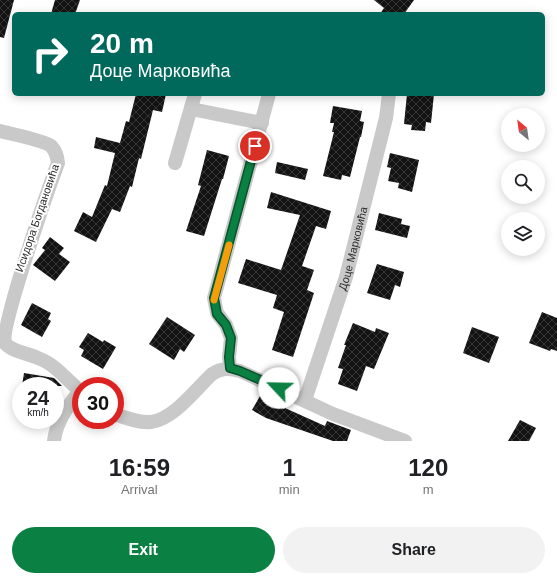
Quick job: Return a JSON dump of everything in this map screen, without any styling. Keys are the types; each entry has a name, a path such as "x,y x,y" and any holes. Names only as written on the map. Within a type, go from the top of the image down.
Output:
{"street":[{"path":"175,163 194,96"},
{"path":"230,368 229,357 231,338 226,325 217,314 214,298 269,96"},
{"name":"Доце Марковића","path":"304,400 346,277 386,118 388,96"},
{"path":"191,110 262,123"},
{"name":"Исидора Богдановића","path":"0,131 46,143 55,151 58,163 22,259 4,324 2,345 39,358 49,364 72,384"},
{"path":"124,418 143,422 152,422 161,419 180,405 212,374 218,370 230,368 240,371 304,400 333,414 370,435 405,441"},
{"path":"54,441 55,432 59,421 72,401"}],"building":[{"path":"0,0 14,0 4,38 0,37"},
{"path":"55,0 80,0 76,12 52,12"},
{"path":"374,0 414,0 405,12 381,12 384,8"},
{"path":"136,96 166,96 162,112 153,110 141,159 139,158 132,187 130,186 120,212 112,209 96,242 74,231 83,212 92,217 105,185 107,186 115,153 94,148 96,137 120,143 126,121 129,122"},
{"path":"407,96 434,96 431,123 426,122 425,131 411,130 412,125 404,124"},
{"path":"333,106 362,111 360,121 364,122 350,177 342,175 341,180 323,176 334,132 332,132 334,123 330,123"},
{"path":"207,150 229,156 204,236 186,231 201,186 198,185"},
{"path":"390,153 419,160 412,192 398,188 399,183 388,181 391,168 387,167"},
{"path":"277,162 308,169 305,180 275,173"},
{"path":"271,192 331,211 326,229 316,226 302,266 314,270 307,290 314,293 293,357 272,350 284,312 273,308 277,295 238,283 246,259 281,270 300,215 267,208"},
{"path":"379,213 402,219 401,224 410,226 407,238 375,230"},
{"path":"50,237 64,248 59,254 70,262 55,281 33,265 45,250 42,248"},
{"path":"377,264 404,272 400,287 395,285 390,300 367,293"},
{"path":"32,303 51,313 48,319 51,321 42,337 21,325"},
{"path":"542,312 557,318 557,351 551,349 550,351 529,343"},
{"path":"167,317 195,335 184,352 180,349 174,360 149,344"},
{"path":"353,323 375,332 376,328 389,333 374,369 366,366 357,391 338,384 343,369 338,368 346,345 344,345"},
{"path":"472,327 499,337 489,363 463,353"},
{"path":"88,333 103,342 104,340 116,347 103,369 81,356 84,350 79,347"},
{"path":"24,373 48,377 23,377"},
{"path":"260,396 284,409 285,408 325,426 327,421 351,430 347,441 333,441 266,418 252,410"},
{"path":"520,420 536,428 529,441 508,441"}],"slow traffic":[{"path":"214,300 229,245"}],"route":[{"path":"255,146 214,298 217,314 230,331 230,368 279,388"}]}
